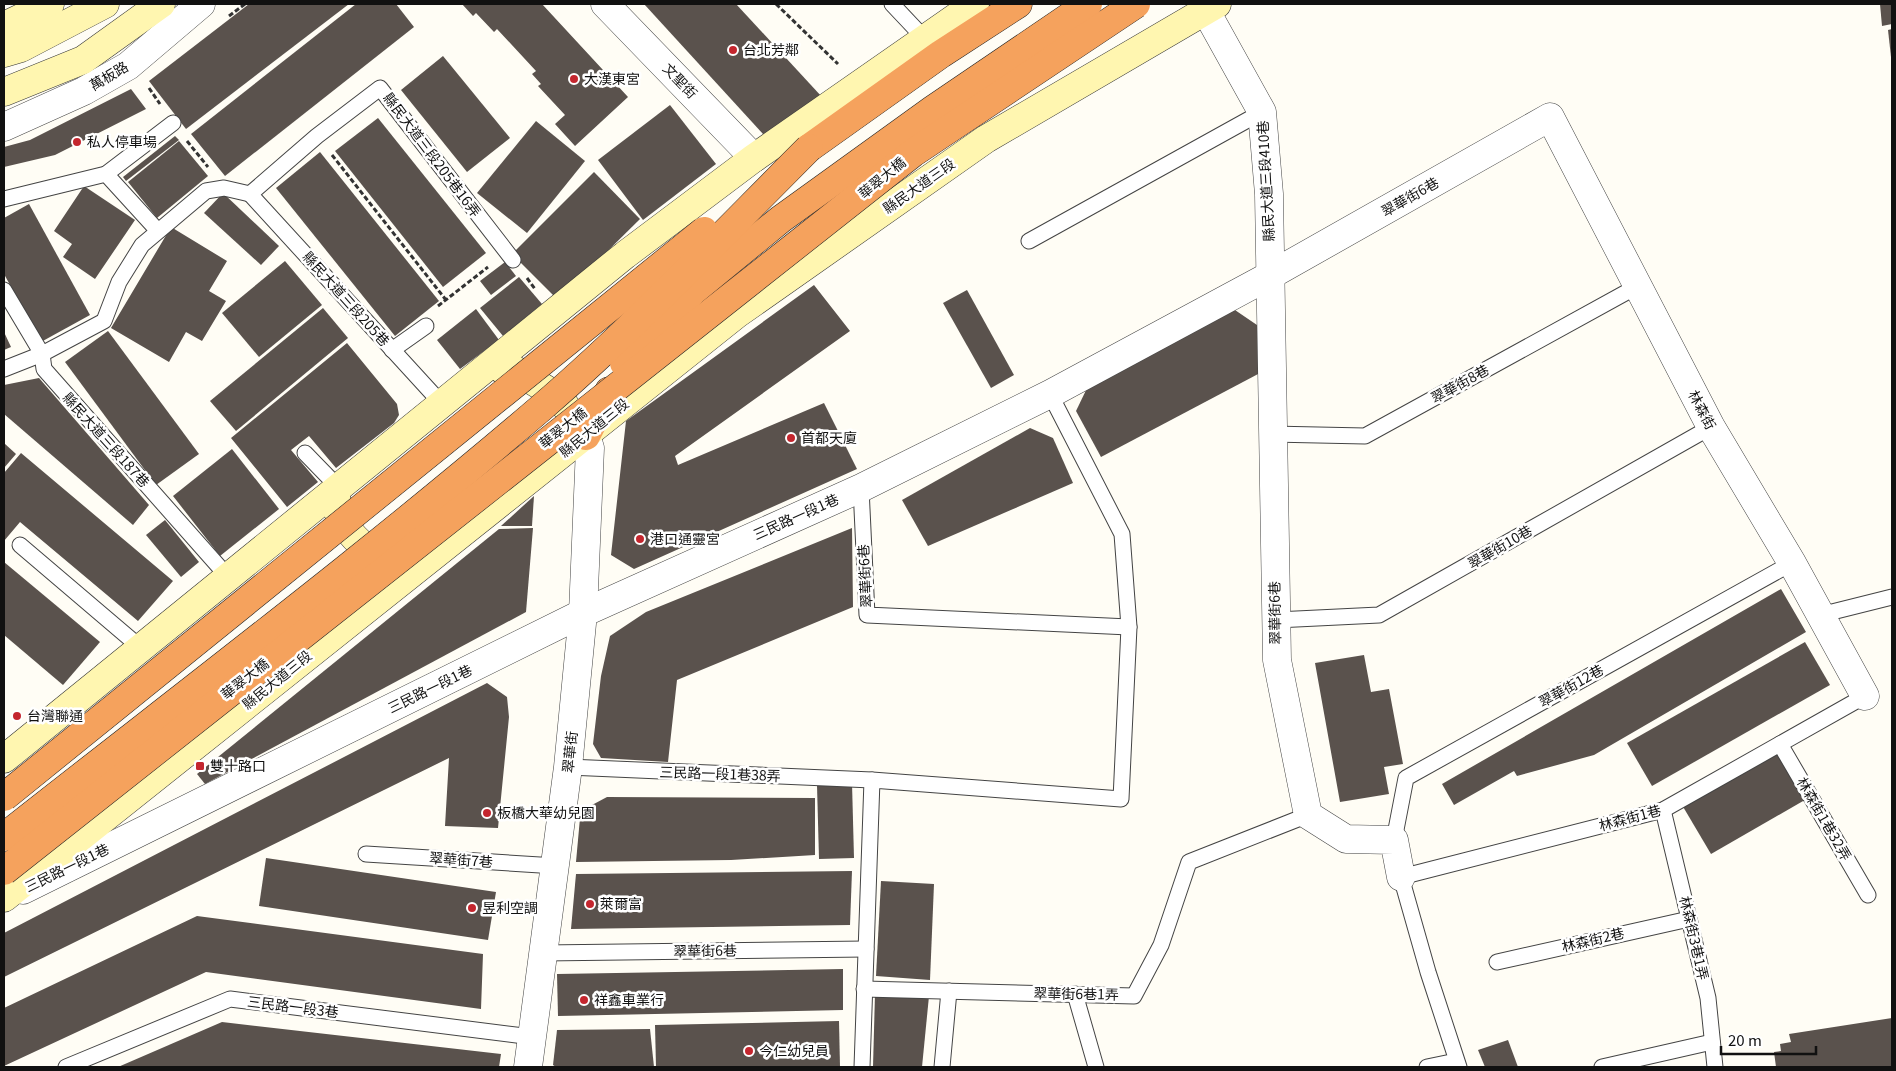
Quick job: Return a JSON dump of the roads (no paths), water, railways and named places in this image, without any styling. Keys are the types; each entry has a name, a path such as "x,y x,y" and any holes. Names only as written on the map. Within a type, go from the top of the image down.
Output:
{"highway":[{"path":"4,797 556,349 809,148 941,54 1018,4"},
{"path":"586,436 624,364 692,292 781,218 940,104 1088,4"},
{"name":"華翠大橋","path":"4,871 913,153 1136,4"},
{"path":"4,837 427,502 542,407 620,336 809,148"}],"street":[{"path":"4,26 50,4"},
{"path":"4,53 21,48 105,4"},
{"path":"4,92 83,60 161,4"},
{"name":"萬板路","path":"4,127 84,91 128,66 202,4"},
{"name":"文聖街","path":"605,4 748,163"},
{"path":"4,759 625,255 859,83 974,4"},
{"path":"748,163 808,142 1008,4"},
{"name":"縣民大道三段410巷","path":"1208,6 1262,112 1269,194 1269,276"},
{"name":"縣民大道三段","path":"4,899 737,314 986,139 1208,6"},
{"name":"翠華街6巷","path":"861,488 1050,394 1269,276 1550,117"},
{"name":"林森街","path":"1550,117 1636,287 1711,427 1792,563 1865,696"},
{"name":"翠華街6巷","path":"1269,276 1277,660 1308,816"},
{"path":"477,375 512,368 560,398 586,436"},
{"name":"翠華街","path":"528,1067 568,767 583,613 590,448 586,436"},
{"path":"338,487 336,506 349,533 382,560 413,572"},
{"name":"三民路一段1巷","path":"4,899 583,613 861,488"},
{"path":"1308,816 1346,839 1394,840 1401,877"}],"lane":[{"path":"892,4 925,39"},
{"name":"縣民大道三段205巷16弄","path":"250,194 317,136 380,88 509,256"},
{"path":"1029,241 1262,112"},
{"path":"4,199 106,174 173,123"},
{"path":"106,174 158,231"},
{"path":"4,369 42,354 104,321 119,282 142,245 206,191 224,188 250,194"},
{"name":"縣民大道三段205巷","path":"250,194 442,404"},
{"name":"翠華街8巷","path":"1271,434 1365,436 1636,287"},
{"name":"縣民大道三段187巷","path":"4,290 42,354 44,370 229,578"},
{"path":"392,350 426,326"},
{"path":"862,1067 872,780 1121,799 1128,627 1122,534 1050,394"},
{"name":"翠華街10巷","path":"1276,620 1379,615 1711,427"},
{"path":"305,453 338,487"},
{"name":"翠華街6巷","path":"861,488 867,615 1128,627"},
{"path":"20,545 141,648"},
{"name":"翠華街12巷","path":"1394,840 1406,778 1792,563"},
{"path":"1820,615 1892,597"},
{"name":"林森街1巷","path":"1401,877 1663,810 1865,696"},
{"name":"林森街1巷32弄","path":"1780,744 1868,895"},
{"name":"三民路一段1巷38弄","path":"568,767 872,780"},
{"name":"林森街3巷1弄","path":"1663,810 1708,998 1715,1067"},
{"name":"翠華街6巷1弄","path":"864,988 1134,996 1161,945 1189,862 1308,816"},
{"name":"翠華街7巷","path":"366,854 556,866"},
{"path":"1401,877 1458,1064 1427,1067"},
{"name":"林森街2巷","path":"1497,962 1689,919"},
{"name":"翠華街6巷","path":"543,953 866,949"},
{"path":"942,1067 949,991"},
{"path":"1075,994 1096,1067"},
{"name":"三民路一段3巷","path":"66,1067 230,999 532,1037"},
{"path":"1602,1067 1712,1042"}],"place":[{"name":"台北芳鄰","path":"733,50"},
{"name":"大漢東宮","path":"574,79"},
{"name":"私人停車場","path":"77,142"},
{"name":"首都天廈","path":"791,438"},
{"name":"港口通靈宮","path":"640,539"},
{"name":"台灣聯通","path":"17,716"},
{"name":"雙十路口","path":"200,766"},
{"name":"板橋大華幼兒園","path":"487,813"},
{"name":"萊爾富","path":"590,904"},
{"name":"昱利空調","path":"472,908"},
{"name":"祥鑫車業行","path":"584,1000"},
{"name":"今仁幼兒員","path":"749,1051"}]}
